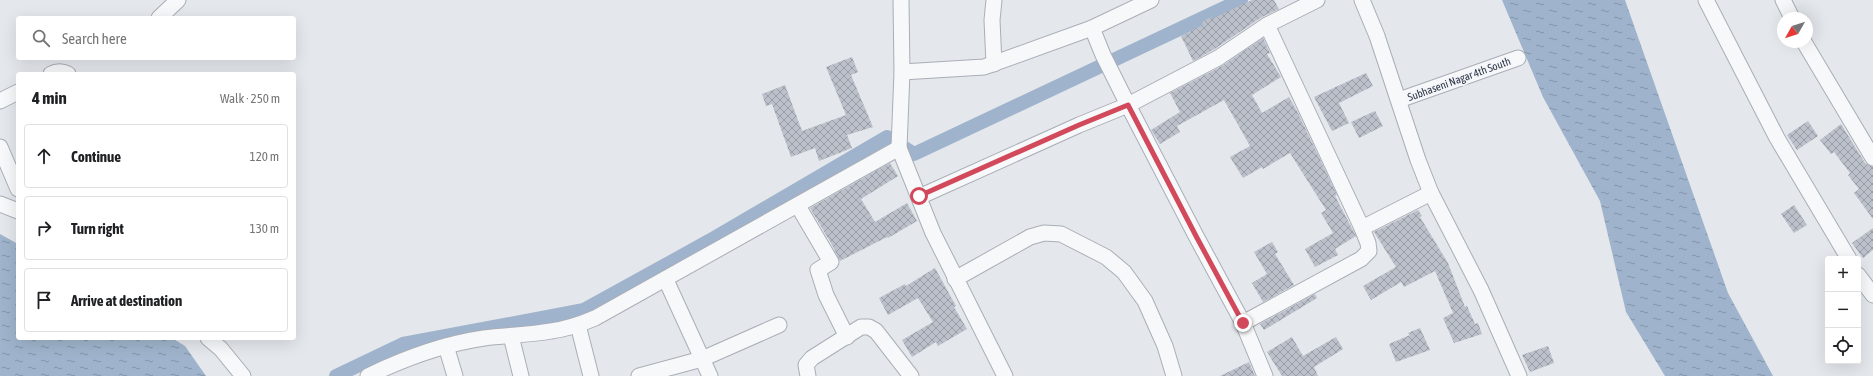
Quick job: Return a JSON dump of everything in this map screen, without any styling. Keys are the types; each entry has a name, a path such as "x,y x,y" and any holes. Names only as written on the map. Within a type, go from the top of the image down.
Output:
{"street":[{"path":"161,16 178,0"},
{"path":"900,0 902,72 899,145 933,233 1002,375"},
{"path":"994,0 992,20 994,64"},
{"path":"902,72 969,70 994,64 1092,28 1151,0"},
{"path":"919,196 1079,125 1128,105 1218,58 1267,25 1317,0"},
{"path":"1362,0 1378,36 1418,160 1431,193 1480,290 1519,376"},
{"path":"1706,0 1777,138 1847,256"},
{"path":"1783,0 1789,12"},
{"path":"1243,323 1361,259 1369,251 1368,243 1362,228 1267,25"},
{"path":"1092,28 1103,55 1128,105 1243,323 1266,376"},
{"path":"1808,48 1873,158"},
{"name":"Subhaseni Nagar 4th South","path":"1399,100 1518,58"},
{"path":"54,72 64,72"},
{"path":"0,102 16,93"},
{"path":"368,376 396,362 446,346 484,338 551,332 578,325 613,310 798,206 899,145"},
{"path":"0,147 16,185"},
{"path":"1362,228 1431,193"},
{"path":"0,204 16,210"},
{"path":"798,206 831,262 818,270 826,295 846,337"},
{"path":"955,279 1030,236 1044,233 1061,234 1106,257 1124,272 1145,301 1165,346 1174,376"},
{"path":"1861,279 1873,295"},
{"path":"666,280 710,376"},
{"path":"578,325 591,376"},
{"path":"639,376 702,359 779,325"},
{"path":"808,376 806,365 812,358 861,327 869,327 876,331 911,376"},
{"path":"511,336 521,376"},
{"path":"210,340 221,349 243,376"},
{"path":"446,346 455,376"}],"water":[{"path":"1502,0 1625,0 1728,293 1773,376 1665,376 1626,312 1600,201 1543,97"},
{"path":"0,234 16,243 16,340 175,340 185,346 206,376 0,376"}],"building":[{"path":"1252,0 1274,0 1279,9 1262,17 1213,50 1193,61 1181,36 1203,25 1202,22 1211,17 1212,19"},
{"path":"1263,38 1270,53 1267,54 1281,77 1252,95 1262,113 1289,97 1337,195 1335,196 1356,236 1335,249 1338,255 1315,267 1305,249 1333,233 1321,213 1326,210 1290,153 1263,169 1262,167 1243,178 1230,157 1250,146 1224,100 1177,126 1180,132 1160,144 1151,130 1180,112 1170,93 1222,66"},
{"path":"852,57 858,72 851,75 873,127 847,135 852,148 819,161 815,148 791,157 772,104 766,106 762,94 785,85 802,131 846,115 826,67"},
{"path":"1366,73 1373,86 1339,103 1349,123 1332,131 1314,97"},
{"path":"1375,111 1383,126 1359,138 1351,122"},
{"path":"1808,121 1818,136 1797,150 1787,135"},
{"path":"1841,124 1865,163 1873,167 1873,219 1854,193 1859,189 1848,175 1850,173 1834,152 1831,154 1820,140"},
{"path":"890,163 898,176 861,199 875,222 907,203 917,221 888,238 887,237 840,261 810,208"},
{"path":"1794,205 1807,225 1794,233 1781,214"},
{"path":"1418,210 1422,216 1420,217 1448,263 1465,307 1467,306 1475,324 1478,323 1482,334 1454,343 1443,318 1453,313 1435,271 1404,287 1401,282 1371,300 1363,286 1396,267 1374,232"},
{"path":"1873,228 1873,250 1863,258 1852,243"},
{"path":"1272,242 1278,252 1275,254 1294,285 1263,302 1252,283 1267,274 1254,252"},
{"path":"935,268 956,306 954,307 967,329 938,346 936,342 912,357 902,340 933,322 918,298 888,315 879,298 905,284 906,286"},
{"path":"1315,294 1317,298 1264,330 1260,324"},
{"path":"1420,328 1430,350 1396,362 1389,344 1410,335 1408,333"},
{"path":"1292,337 1303,356 1336,337 1343,349 1314,367 1318,376 1282,376 1267,352"},
{"path":"1548,346 1554,363 1530,372 1522,355"},
{"path":"1249,362 1255,376 1220,376"}],"waterway":[{"path":"336,376 403,344 584,310 709,241 887,137 914,154 1241,0"}],"route":[{"path":"919,196 1079,125 1128,105 1243,323"}]}
